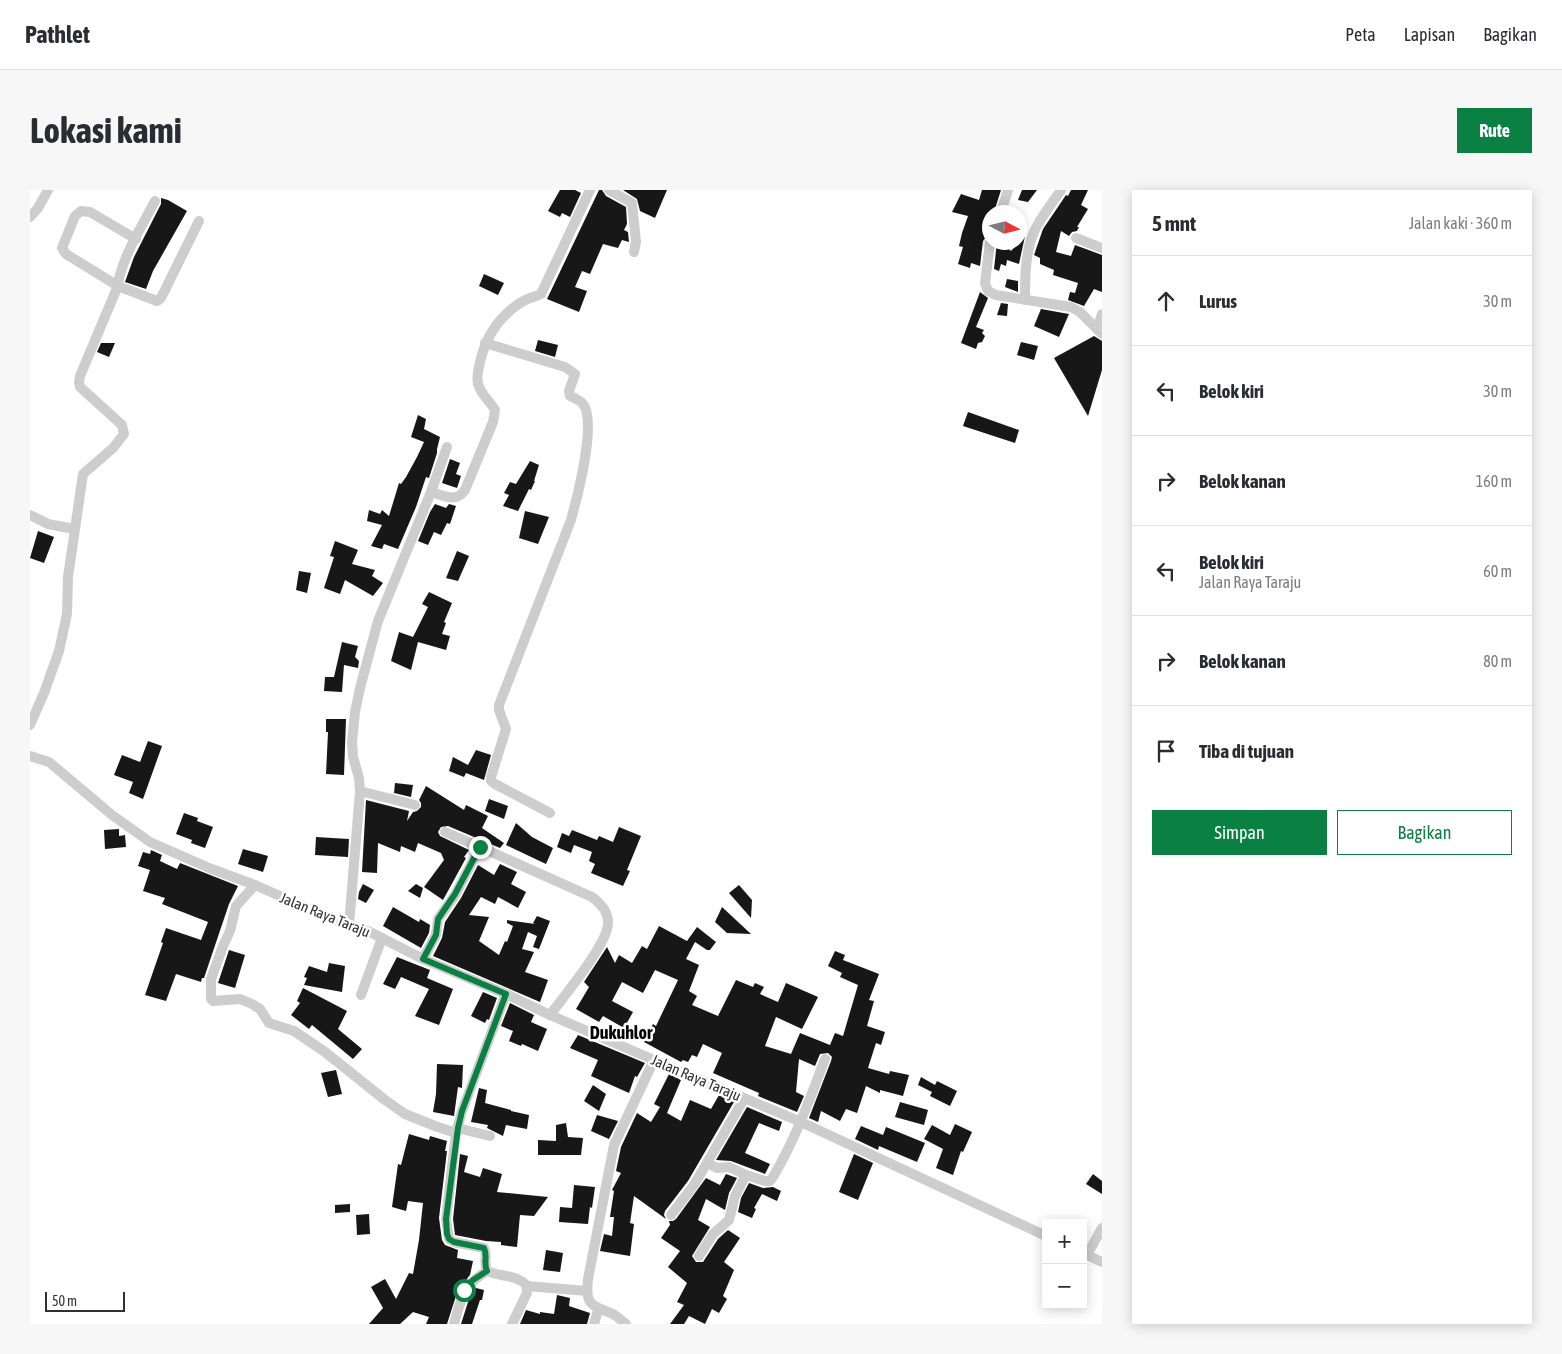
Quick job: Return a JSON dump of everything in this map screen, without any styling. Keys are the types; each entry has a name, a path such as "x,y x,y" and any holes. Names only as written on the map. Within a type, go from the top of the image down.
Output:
{"street":[{"path":"30,217 38,208 48,190"},
{"path":"431,492 455,498 461,496 465,490 493,422 495,410 480,390 478,383 478,368 485,343 503,316 521,302 541,294 590,190"},
{"path":"609,190 632,203 636,242 634,252"},
{"path":"1004,205 1008,190"},
{"path":"1025,300 1026,264 1032,238 1046,210 1061,190"},
{"path":"30,725 44,693 61,641 67,614 68,577 83,474 113,448 124,434 122,425 80,387 79,382 118,286 119,276 125,260 155,200"},
{"path":"136,239 86,210 81,211 76,216 63,243 63,250 66,254 118,286 155,301 160,300 199,220"},
{"path":"1076,238 1102,248"},
{"path":"989,250 985,283 988,291 996,295 1071,307 1080,312 1100,332"},
{"path":"1100,332 1102,314"},
{"path":"485,343 565,367 572,371 574,374 569,391 570,396 582,402 585,407 587,421 585,460 579,493 571,520 499,705 506,730 491,777 495,784 550,813"},
{"path":"349,924 360,791 352,742 355,712 378,621 431,492 447,447"},
{"path":"30,515 48,524 74,529"},
{"name":"Jalan Raya Taraju","path":"30,756 49,762 112,815 150,842 325,916 370,932 423,959 550,1015 801,1122 1042,1234"},
{"path":"360,791 415,805"},
{"path":"445,832 592,897 602,905 607,913 607,932 595,953 550,1015"},
{"path":"423,959 436,935 438,919 455,894 480,847"},
{"path":"255,885 236,906 230,931 211,979 211,1000 240,1000 252,1004 260,1009 269,1023 294,1031 318,1047 405,1114 435,1126 490,1136"},
{"path":"362,995 382,938"},
{"path":"487,1271 484,1248 454,1242 449,1239 446,1219 457,1131 506,994"},
{"path":"707,1163 717,1168 726,1166 764,1181 770,1180 786,1154 801,1122 825,1059"},
{"path":"626,1324 615,1315 598,1310 593,1306 588,1301 587,1292 614,1145 654,1060"},
{"path":"671,1215 689,1192 744,1099"},
{"path":"699,1256 713,1234 729,1220 735,1196 746,1174"},
{"path":"1087,1251 1102,1228"},
{"path":"1087,1255 1102,1262"},
{"path":"454,1324 464,1290 473,1280 487,1271 516,1278 523,1281 527,1286 527,1293 512,1324"},
{"path":"527,1286 587,1292"},
{"path":"594,1324 598,1310"}],"building":[{"path":"560,190 575,190 581,193 570,217 562,213 560,217 548,211"},
{"path":"599,190 602,190 606,196 626,207 627,224 624,230 628,232 629,242 622,240 618,248 603,244 590,274 582,271 575,287 587,291 579,312 547,299"},
{"path":"623,190 667,190 655,218 640,211 637,199"},
{"path":"982,190 1001,190 996,205 982,205 980,266 971,263 970,268 958,264 963,247 959,246 968,216 952,212 961,194 979,200"},
{"path":"1022,190 1037,190 1028,202 1018,200"},
{"path":"1071,190 1088,190 1081,205 1088,209 1077,227 1079,227 1077,231 1072,232 1069,236 1061,231 1056,252 1071,256 1075,245 1102,255 1102,292 1094,289 1084,306 1068,300 1070,292 1075,293 1078,283 1053,275 1054,270 1040,264 1040,258 1034,255 1043,229"},
{"path":"161,198 187,211 153,271 146,289 125,282 134,257 161,204"},
{"path":"996,250 1022,250 1019,264 1007,260 1006,266 1001,264 999,271 994,269"},
{"path":"484,274 504,283 498,295 479,286"},
{"path":"1007,279 1018,281 1018,292 1005,287"},
{"path":"980,292 988,298 976,327 984,330 982,333 985,336 982,342 978,343 976,349 961,343"},
{"path":"1001,303 1008,304 1007,316 997,315"},
{"path":"1041,309 1069,314 1059,337 1034,326"},
{"path":"1094,336 1102,341 1102,370 1088,416 1054,358"},
{"path":"538,340 558,345 555,357 535,351"},
{"path":"1021,342 1038,346 1034,360 1017,355"},
{"path":"101,343 115,343 109,357 97,352"},
{"path":"968,412 1019,430 1015,443 963,426"},
{"path":"418,415 426,419 424,429 440,437 429,478 426,477 416,507 398,549 384,544 382,549 371,546 382,525 367,521 369,510 380,514 382,510 389,516 399,483 401,484 406,477 424,442 411,437"},
{"path":"450,459 460,463 456,474 461,476 457,488 442,483"},
{"path":"530,461 539,465 531,490 529,489 518,511 503,506 509,495 504,493 510,482 516,484"},
{"path":"435,504 446,508 449,504 456,506 450,524 447,523 441,535 434,532 428,545 418,541"},
{"path":"525,511 549,517 538,544 519,538"},
{"path":"38,531 54,537 44,563 30,558"},
{"path":"335,541 358,550 352,564 375,570 372,576 383,583 373,596 345,580 340,594 324,588 334,557 330,556"},
{"path":"457,551 469,556 458,581 446,578"},
{"path":"299,571 311,573 307,593 296,590"},
{"path":"429,592 452,603 444,622 446,623 442,634 450,636 446,650 418,642 411,670 391,661 399,632 413,637 428,607 422,604"},
{"path":"342,642 358,646 355,657 359,661 358,668 344,665 342,692 324,691 325,677 334,677"},
{"path":"326,719 346,719 344,775 326,774 328,732 326,732"},
{"path":"148,741 162,746 143,799 129,793 133,782 114,775 122,755 140,762"},
{"path":"476,750 491,755 484,780 466,773 464,777 449,771 453,757 468,765"},
{"path":"395,783 413,785 411,797 394,793"},
{"path":"426,786 464,810 466,805 488,816 482,828 504,843 500,848 448,826 441,827 438,832 440,836 469,850 443,900 424,887 444,860 441,853 418,843 415,852 401,846 400,852 378,843 377,873 362,872 366,800 409,811 407,821 413,812 421,807 419,800"},
{"path":"489,799 508,806 504,819 485,811"},
{"path":"184,813 198,818 197,821 213,827 205,848 191,843 192,840 176,834"},
{"path":"516,823 532,837 553,848 546,864 506,845"},
{"path":"619,827 641,836 627,870 630,871 623,886 591,873 595,864 589,861 592,852 574,845 571,853 557,847 562,833 569,836 572,830 597,840 599,836 613,842"},
{"path":"119,829 119,836 125,835 126,847 105,849 104,830"},
{"path":"316,837 349,839 348,857 315,855"},
{"path":"243,849 268,856 263,872 238,864"},
{"path":"151,850 162,855 160,861 177,869 180,863 238,886 229,904 204,978 202,978 201,982 176,974 166,1001 145,995 163,943 161,942 166,928 201,940 208,922 162,904 165,898 143,891 150,870 138,866 143,852 150,854"},
{"path":"500,864 517,872 511,884 526,892 518,908 498,897 495,904 481,897 469,915 489,917 479,941 499,955 505,941 507,942 513,926 507,923 507,920 535,924 533,923 537,916 550,921 539,949 533,947 537,936 528,932 522,949 534,952 525,972 548,980 540,1002 433,956 442,938 445,922 461,898 478,865 494,875"},
{"path":"363,884 374,890 366,903 358,899"},
{"path":"416,884 423,888 420,898 408,891"},
{"path":"739,885 752,900 751,918 729,893"},
{"path":"393,907 419,922 420,919 430,925 429,933 421,948 383,926"},
{"path":"722,907 751,934 727,933 715,922"},
{"path":"659,926 687,941 697,927 716,942 710,950 707,950 695,942 686,959 699,965 689,991 697,996 692,1005 718,1016 736,980 753,987 755,983 764,987 760,994 778,1002 786,983 818,997 802,1029 776,1017 765,1046 791,1054 800,1033 830,1045 835,1033 843,1036 858,985 840,977 842,973 828,966 835,951 845,955 843,960 879,974 869,1000 874,1001 867,1026 885,1032 881,1045 876,1043 868,1068 889,1074 890,1071 909,1075 903,1096 880,1090 880,1093 866,1086 857,1113 846,1109 840,1121 821,1111 818,1122 809,1118 831,1061 832,1057 828,1053 820,1054 815,1066 799,1059 796,1092 804,1096 797,1112 758,1096 759,1093 713,1073 722,1053 703,1044 697,1057 692,1055 688,1062 683,1060 681,1062 644,1042 653,1024 656,1026 678,980 655,970 643,993 622,982 612,1001 633,1012 624,1028 603,1016 599,1022 576,1009 589,987 584,982 607,947 615,963 619,955 632,963 642,946 647,949"},
{"path":"229,950 245,955 235,988 218,983"},
{"path":"397,957 430,970 427,978 453,989 439,1025 415,1016 429,989 401,977 395,989 383,984"},
{"path":"329,963 345,966 342,992 304,985 307,978 304,977 309,966 327,972"},
{"path":"303,988 347,1011 338,1029 362,1049 353,1059 312,1025 309,1029 291,1015 300,1003 297,1001"},
{"path":"483,992 497,998 489,1020 487,1019 485,1023 471,1016"},
{"path":"510,1003 534,1015 531,1022 547,1029 538,1051 509,1041 513,1031 501,1026"},
{"path":"578,1035 645,1063 637,1077 635,1076 629,1093 591,1076 598,1060 570,1048"},
{"path":"437,1064 463,1065 462,1088 458,1087 454,1116 433,1112"},
{"path":"336,1070 342,1094 328,1097 321,1073"},
{"path":"669,1074 681,1080 667,1113 681,1121 690,1100 711,1109 719,1095 734,1102 688,1181 665,1211 666,1219 634,1196 630,1223 634,1224 630,1256 600,1251 604,1234 612,1236 614,1217 610,1217 614,1191 612,1190 621,1173 616,1171 621,1147 637,1113 651,1122 660,1107 654,1104"},
{"path":"921,1077 935,1085 937,1081 957,1091 950,1106 930,1096 932,1092 918,1085"},
{"path":"593,1085 606,1094 599,1111 584,1101"},
{"path":"479,1088 487,1090 485,1103 529,1115 527,1129 506,1125 503,1136 487,1128 488,1125 471,1122"},
{"path":"900,1102 928,1110 924,1125 895,1117"},
{"path":"747,1107 782,1122 779,1131 759,1123 745,1153 770,1164 765,1174 731,1161 716,1160"},
{"path":"597,1115 618,1121 609,1139 591,1131"},
{"path":"566,1123 568,1137 583,1138 581,1155 538,1155 538,1140 556,1141 556,1125"},
{"path":"955,1124 972,1132 963,1152 961,1151 953,1175 936,1168 943,1149 924,1139 932,1125 950,1135"},
{"path":"861,1126 883,1135 886,1127 925,1143 917,1162 879,1146 878,1150 855,1139"},
{"path":"409,1134 429,1140 430,1136 447,1141 439,1218 442,1240 445,1245 458,1250 457,1258 473,1261 470,1275 458,1290 447,1324 426,1324 429,1317 413,1312 400,1324 369,1324 383,1308 371,1287 385,1279 396,1299 409,1273 413,1274 423,1203 408,1201 406,1211 392,1207 398,1164 401,1165"},
{"path":"460,1154 468,1156 464,1172 480,1177 483,1168 502,1174 497,1192 548,1197 534,1216 520,1215 517,1247 501,1245 501,1242 455,1235 453,1219"},
{"path":"854,1154 873,1163 858,1200 839,1192"},
{"path":"726,1174 737,1178 729,1193 725,1210 706,1199 698,1220 710,1227 692,1256 696,1262 703,1262 718,1239 728,1230 740,1238 724,1262 734,1270 723,1296 727,1299 719,1313 712,1309 705,1324 689,1316 684,1324 670,1324 684,1305 677,1302 687,1283 668,1267 680,1251 661,1238 670,1225 669,1221 676,1219 706,1178 720,1185"},
{"path":"1093,1174 1102,1181 1102,1194 1086,1184"},
{"path":"749,1183 763,1188 773,1187 781,1191 777,1201 762,1194 754,1208 756,1209 752,1218 738,1212 741,1198"},
{"path":"574,1185 595,1187 588,1224 559,1222 560,1207 572,1208"},
{"path":"350,1204 350,1212 335,1213 335,1205"},
{"path":"369,1214 370,1234 357,1235 356,1215"},
{"path":"546,1250 563,1253 560,1272 543,1270"},
{"path":"476,1288 484,1290 472,1324 461,1324 468,1302"},
{"path":"557,1295 570,1298 569,1306 590,1313 587,1324 520,1324 526,1310 540,1314 540,1312 554,1314"}],"district":[{"name":"Dukuhlor","path":"621,1033"}],"route":[{"path":"464,1290 473,1280 487,1271 484,1248 454,1242 449,1239 447,1234 446,1219 456,1133 462,1111 506,994 423,959 436,935 438,919 455,894 480,847"}]}
